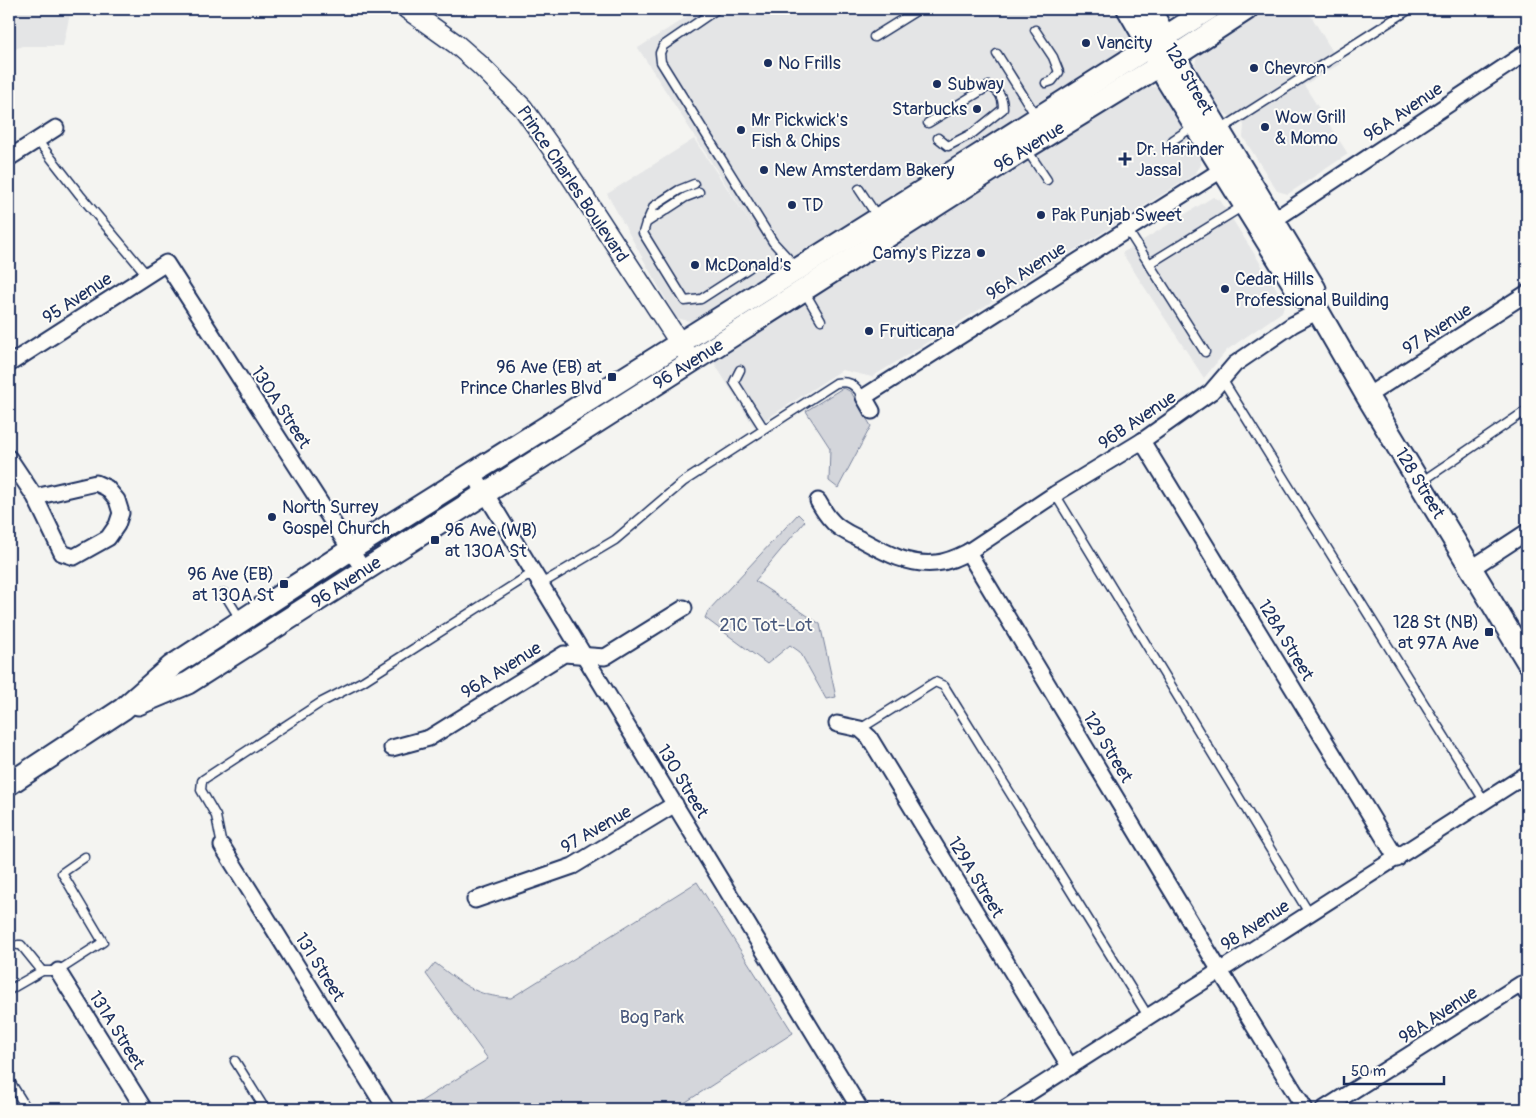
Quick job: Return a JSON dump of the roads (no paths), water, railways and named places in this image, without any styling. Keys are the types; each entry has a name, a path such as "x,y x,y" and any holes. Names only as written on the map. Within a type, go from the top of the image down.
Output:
{"main road":[{"name":"128 Street","path":"1128,9 1163,51 1220,130 1314,289 1316,308"},
{"name":"128 Street","path":"1150,9 1163,51 1167,80 1301,296 1316,308 1527,661"},
{"name":"96 Avenue","path":"124,709 188,682 865,252 1026,148 1163,51 1209,9"},
{"name":"96 Avenue","path":"9,784 124,709 172,666 350,550 1037,118 1247,9"},
{"path":"920,216 944,178"},
{"path":"865,252 879,219"}],"street":[{"name":"Prince Charles Boulevard","path":"407,9 456,44 523,108 562,163 692,362"},
{"name":"96A Avenue","path":"1274,220 1527,52"},
{"path":"9,158 56,128"},
{"name":"96A Avenue","path":"864,397 1223,169"},
{"name":"95 Avenue","path":"9,364 166,263"},
{"name":"130A Street","path":"166,263 364,571"},
{"name":"97 Avenue","path":"1367,396 1527,293"},
{"name":"96B Avenue","path":"968,552 1055,494 1142,441 1211,392 1235,364 1316,308"},
{"path":"864,397 872,411"},
{"name":"128A Street","path":"1142,441 1397,859"},
{"path":"9,458 35,497 62,553 74,558 108,538 117,525 121,513 117,500 107,488 96,484 35,497"},
{"name":"130 Street","path":"474,473 860,1109"},
{"path":"818,501 832,522 845,531 885,553 904,560 921,564 936,563 952,560 968,552"},
{"path":"1472,568 1527,532"},
{"name":"129 Street","path":"968,552 1305,1109"},
{"name":"96A Avenue","path":"392,748 429,738 564,654 605,657 684,608"},
{"path":"837,724 860,729"},
{"name":"129A Street","path":"860,729 869,737 1070,1066"},
{"name":"98 Avenue","path":"1004,1109 1527,774"},
{"name":"97 Avenue","path":"475,900 573,866 675,804"},
{"name":"131 Street","path":"222,846 386,1109"},
{"name":"131A Street","path":"58,971 144,1109"},
{"name":"98A Avenue","path":"1324,1109 1524,989"}],"lane":[{"path":"717,9 663,46 660,53 661,62 773,242 798,270"},
{"path":"874,38 919,9"},
{"path":"1220,130 1410,9"},
{"path":"1035,30 1053,57 1059,72 1052,81 1046,83"},
{"path":"997,54 1037,118"},
{"path":"928,123 989,86 996,89 1000,94 1003,99 1003,110 973,132 948,146 938,138"},
{"path":"1172,140 1196,124"},
{"path":"37,140 147,275"},
{"path":"1026,148 1046,180"},
{"path":"694,184 654,206 643,233 685,301 701,299 749,268"},
{"path":"859,188 879,219"},
{"path":"646,223 686,197 699,192"},
{"path":"1149,264 1245,204"},
{"path":"1127,229 1205,352"},
{"path":"804,291 821,320"},
{"path":"740,370 734,382 764,429"},
{"path":"1222,379 1485,802"},
{"path":"222,846 216,816 201,790 204,779 320,703 362,681 538,578 615,540 683,482 836,383 845,382 852,384 864,397"},
{"path":"1420,482 1527,410"},
{"path":"1055,494 1309,913"},
{"path":"224,593 242,620"},
{"path":"860,729 935,682 944,686 1148,1016"},
{"path":"9,990 42,971 58,971 103,942 62,873 85,857"},
{"path":"18,945 21,945 42,971"},
{"path":"235,1060 265,1109"},
{"path":"9,1080 27,1109"}],"place":[{"name":"Vancity","path":"1086,43"},
{"name":"No Frills","path":"768,63"},
{"name":"Chevron","path":"1254,68"},
{"name":"Subway","path":"937,84"},
{"name":"Starbucks","path":"977,109"},
{"name":"Wow Grill & Momo","path":"1265,127"},
{"name":"Mr Pickwick's Fish & Chips","path":"741,130"},
{"name":"Dr. Harinder Jassal","path":"1125,159"},
{"name":"New Amsterdam Bakery","path":"764,170"},
{"name":"TD","path":"792,205"},
{"name":"Pak Punjab Sweet","path":"1041,215"},
{"name":"Camy's Pizza","path":"981,253"},
{"name":"McDonald's","path":"695,265"},
{"name":"Cedar Hills Professional Building","path":"1225,289"},
{"name":"Fruiticana","path":"869,331"},
{"name":"96 Ave (EB) at Prince Charles Blvd","path":"612,377"},
{"name":"North Surrey Gospel Church","path":"272,517"},
{"name":"96 Ave (WB) at 130A St","path":"435,540"},
{"name":"96 Ave (EB) at 130A St","path":"284,584"},
{"name":"128 St (NB) at 97A Ave","path":"1489,632"}],"park label":[{"name":"21C Tot-Lot","path":"766,625"},
{"name":"Bog Park","path":"652,1017"}]}
